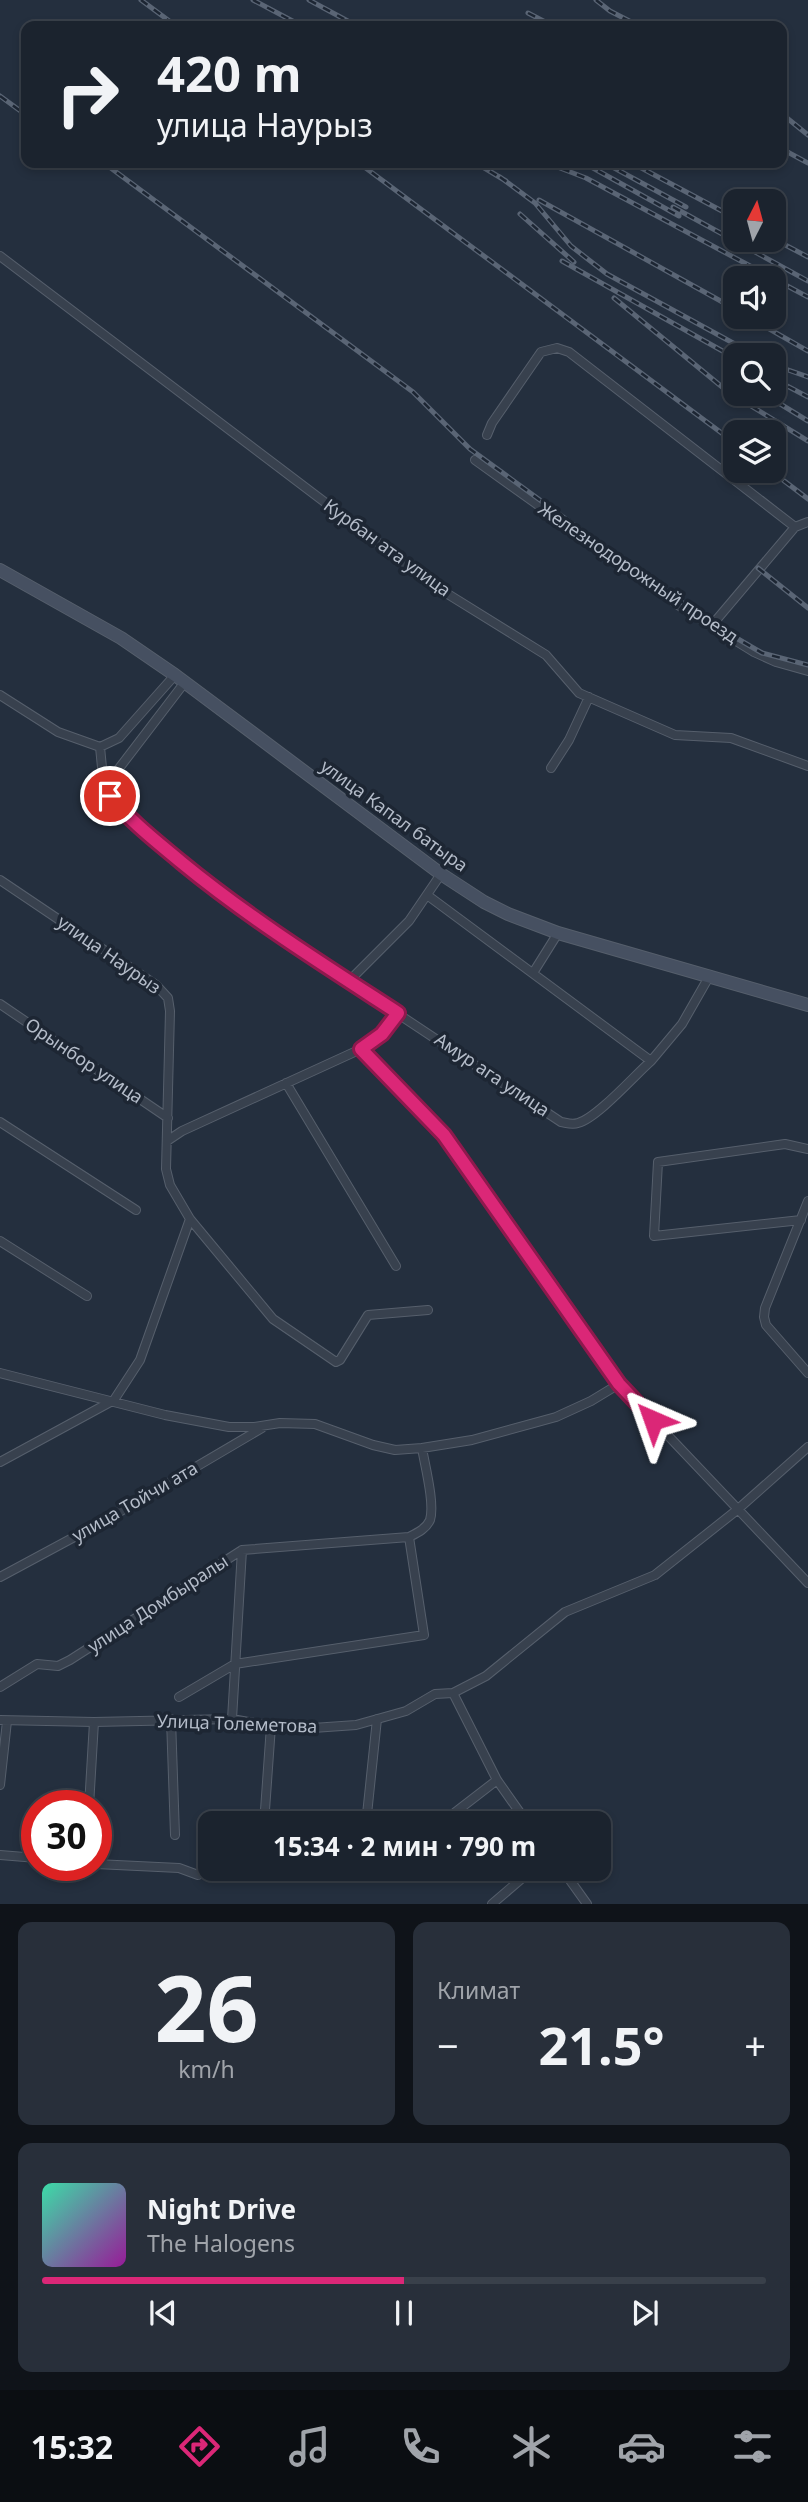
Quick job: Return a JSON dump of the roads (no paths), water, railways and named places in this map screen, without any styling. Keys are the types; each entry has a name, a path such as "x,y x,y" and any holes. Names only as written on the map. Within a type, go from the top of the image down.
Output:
{"main road":[{"name":"улица Капал батыра","path":"0,570 121,638 441,874 484,902 558,933 808,1005"}],"street":[{"name":"Курбан ата улица","path":"0,256 438,587 546,655 579,692 675,735 731,738 808,766"},
{"path":"487,435 492,423 541,352 557,348 569,352 795,527"},
{"name":"Железнодорожный проезд","path":"475,460 678,604 776,662 808,671"},
{"path":"712,625 795,527 808,522"},
{"path":"0,695 58,732 100,747 119,738 180,679"},
{"path":"104,788 180,679"},
{"path":"551,768 569,740 589,697"},
{"path":"100,747 104,788 128,819 210,885 288,942 398,1013 382,1034 361,1049 167,1140"},
{"path":"349,981 409,921 441,874"},
{"name":"улица Наурыз","path":"0,880 156,985 168,998 170,1012 166,1169 170,1185 190,1219 273,1319 333,1361 340,1360 368,1315 428,1310"},
{"path":"426,895 651,1060 682,1024 710,975"},
{"path":"533,973 558,933"},
{"name":"Орынбор улица","path":"0,1004 168,1118"},
{"name":"Амур ага улица","path":"398,1013 561,1122 570,1124 581,1123 599,1109 651,1060"},
{"path":"361,1049 444,1135 619,1384 808,1583"},
{"path":"286,1083 396,1266"},
{"path":"0,1122 136,1210"},
{"path":"801,1220 654,1236 658,1162 785,1144 808,1149"},
{"path":"808,1201 765,1308 764,1317 766,1325 808,1373"},
{"path":"0,1462 114,1400 140,1360 190,1219"},
{"path":"0,1241 87,1296"},
{"path":"0,1373 165,1415 229,1427 280,1423 315,1424 395,1450 472,1440 556,1417 619,1384"},
{"name":"улица Тойчи ата","path":"0,1577 104,1521 268,1425"},
{"name":"Улица Толеметова","path":"4,1720 232,1720 271,1726 313,1728 356,1725 406,1711 435,1695 453,1693 486,1676 565,1612 655,1575 737,1510 808,1447"},
{"path":"179,1697 235,1664 424,1635 409,1537 422,1531 429,1521 431,1509 422,1448"},
{"name":"улица Домбыралы","path":"0,1687 37,1664 58,1666 70,1660 242,1550 409,1537"},
{"path":"232,1720 242,1550"},
{"path":"453,1693 497,1780 519,1811"},
{"path":"172,1719 174,1835"},
{"path":"367,1811 377,1719"},
{"path":"0,1785 4,1720"},
{"path":"90,1790 94,1722"},
{"path":"265,1811 271,1726"},
{"path":"457,1811 497,1780"},
{"path":"0,1855 21,1857"},
{"path":"112,1865 179,1868 198,1875"},
{"path":"492,1903 519,1881"},
{"path":"571,1881 587,1903"}],"railway":[{"path":"141,0 169,21"},
{"path":"253,0 293,21"},
{"path":"309,0 348,21"},
{"path":"596,0 629,21"},
{"path":"528,13 543,21"},
{"path":"0,96 21,111"},
{"path":"787,118 808,135"},
{"path":"787,152 808,163"},
{"path":"111,168 413,392 470,449 714,625 762,653 808,665"},
{"path":"366,168 723,434"},
{"path":"484,168 506,181"},
{"path":"560,168 586,178 808,297"},
{"path":"593,168 679,216"},
{"path":"614,168 686,207"},
{"path":"641,168 723,212"},
{"path":"500,177 535,203 571,246 607,274 733,343"},
{"path":"539,200 723,302"},
{"path":"673,207 808,281"},
{"path":"520,214 574,262"},
{"path":"786,245 808,257"},
{"path":"562,261 723,351"},
{"path":"614,298 727,391 808,441"},
{"path":"769,329 808,351"},
{"path":"786,369 808,377"},
{"path":"786,385 808,397"},
{"path":"784,406 808,421"},
{"path":"786,482 808,499"},
{"path":"758,568 808,608"}]}
